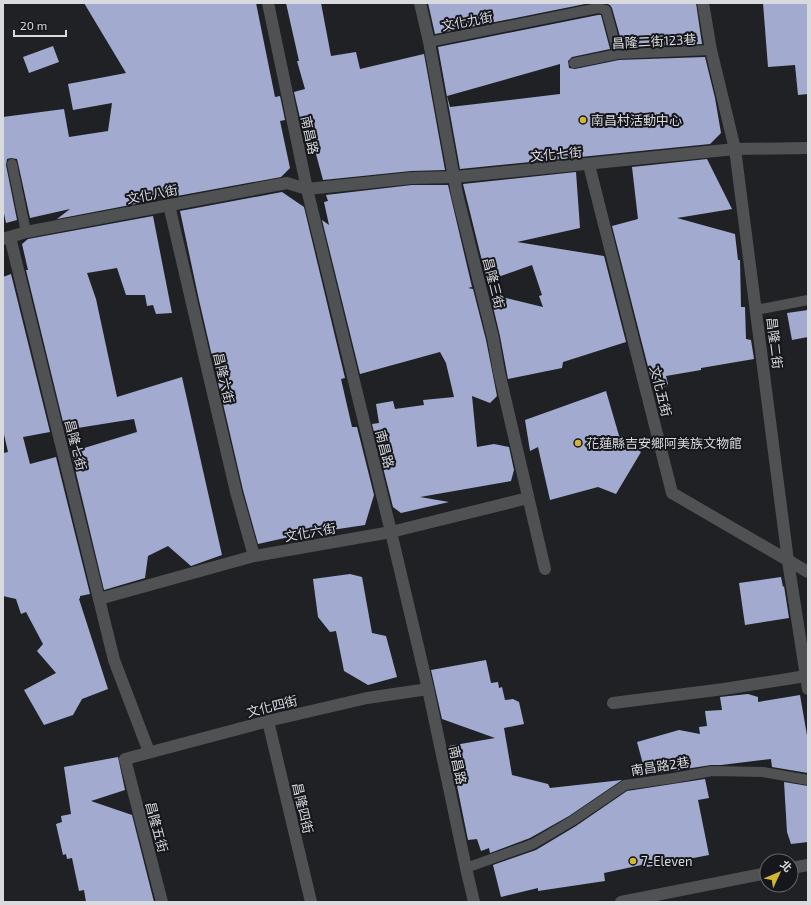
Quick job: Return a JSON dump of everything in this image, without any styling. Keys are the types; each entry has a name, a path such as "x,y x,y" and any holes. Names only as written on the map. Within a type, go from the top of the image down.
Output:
{"street":[{"name":"南昌路","path":"268,3 307,189 428,689 474,902"},
{"name":"昌隆三街","path":"420,3 429,42 458,194 493,338 499,372 545,569"},
{"name":"昌隆二街","path":"703,3 712,50 735,149 788,560 808,689"},
{"name":"文化七街","path":"307,189 412,178 455,177 590,165 735,149 808,148"},
{"name":"文化五街","path":"590,165 672,493 808,572"},
{"name":"文化八街","path":"7,238 26,232 287,183 307,189"},
{"name":"昌隆六街","path":"169,205 236,492 254,556"},
{"name":"昌隆七街","path":"7,238 114,660 149,752"},
{"name":"文化六街","path":"99,599 254,556 391,532 528,498"},
{"path":"613,703 724,689 806,676"},
{"name":"文化四街","path":"125,759 268,721 367,698 428,689"},
{"name":"昌隆四街","path":"268,721 311,902"},
{"name":"昌隆五街","path":"125,759 162,902"},
{"path":"629,901 759,875"}],"lane":[{"name":"文化九街","path":"429,42 598,8 606,10 618,54"},
{"name":"昌隆二街123巷","path":"574,63 618,54 712,50"},
{"path":"12,164 26,232"},
{"path":"756,310 808,300"},
{"name":"南昌路2巷","path":"466,868 533,844 572,821 625,785 674,778 712,770 763,772 808,780"}],"building":[{"path":"84,3 256,3 275,97 280,96 285,120 280,121 290,168 281,177 177,196 177,193 150,197 151,201 57,219 70,209 30,218 17,159 11,158 7,159 6,165 17,220 6,223 3,209 3,117 64,109 69,137 108,131 112,103 73,110 68,84 126,73"},
{"path":"286,3 321,3 331,56 356,52 360,69 424,54 445,170 411,171 323,180 306,117 300,118 294,92 305,89 297,61 299,61"},
{"path":"428,3 590,3 435,34"},
{"path":"605,3 696,3 702,44 623,47 612,8 610,5"},
{"path":"763,3 808,3 808,94 798,95 795,65 768,67"},
{"name":"南昌村活動中心","path":"601,15 610,49 572,57 568,61 569,68 575,69 619,60 705,57 715,98 721,133 710,144 460,169 438,47","holes":["560,64 560,94 450,107 447,96"]},
{"path":"53,46 59,62 29,73 23,57"},
{"path":"707,159 732,209 677,218 735,234 738,260 740,260 741,307 745,307 746,339 751,340 754,359 701,368 701,370 666,376 668,384 655,394 612,226 638,219 632,167"},
{"path":"576,172 580,228 517,242 604,256 626,342 563,362 562,368 508,379 490,294 543,307 539,296 542,295 532,265 487,281 463,184"},
{"path":"412,185 448,185 472,287 468,288 473,289 486,340 497,396 490,403 472,396 477,447 494,444 509,447 514,470 511,481 420,497 449,502 401,513 393,507 372,424 379,423 376,404 393,401 395,409 424,405 423,400 454,397 446,363 440,352 360,374 322,220 329,225 324,202 328,201 326,195"},
{"path":"282,192 304,207 345,378 341,379 352,427 357,427 374,495 365,525 298,535 258,544 243,490 180,211"},
{"path":"153,216 172,313 156,314 153,305 147,306 145,295 126,295 117,268 87,273 96,299 117,397 182,377 222,555 191,566 168,546 148,556 145,578 104,590 71,452 137,432 134,419 65,430 26,270 28,270 22,244 28,239"},
{"path":"11,274 50,432 23,437 30,464 56,457 90,594 80,596 79,599 108,689 82,699 73,715 44,725 24,690 56,673 37,651 43,644 26,612 21,614 16,599 3,596 3,453 8,452 3,430 3,277"},
{"path":"808,310 808,337 792,340 787,313"},
{"name":"花蓮縣吉安鄉阿美族文物館","path":"606,391 620,439 641,452 616,494 598,487 550,500 538,447 530,451 525,420"},
{"path":"350,574 362,577 372,633 386,636 397,677 368,685 344,671 336,631 330,632 318,617 313,579"},
{"path":"781,577 783,587 784,586 789,618 745,625 739,583"},
{"path":"486,660 491,683 498,682 499,688 502,687 505,700 513,699 519,702 524,724 504,728 512,775 548,784 550,788 622,780 569,816 530,838 490,853 489,848 481,851 477,839 468,840 449,746 495,738 442,719 431,670"},
{"path":"748,694 758,697 758,702 800,695 808,741 808,773 772,767 771,759 711,765 646,775 637,742 679,730 700,734 699,727 707,726 705,711 722,710 720,697"},
{"path":"118,757 125,790 91,801 132,815 154,902 86,902 84,890 79,891 72,858 67,859 66,854 63,855 56,824 62,822 61,816 71,814 64,767"},
{"path":"705,779 709,798 698,800 709,855 647,867 646,864 604,873 605,881 538,891 538,888 501,897 493,865 536,850 576,826 627,791"},
{"path":"784,782 808,786 808,842 791,844 787,832"}],"place":[{"name":"南昌村活動中心","path":"583,120"},
{"name":"花蓮縣吉安鄉阿美族文物館","path":"578,443"},
{"name":"7-Eleven","path":"633,861"}]}
